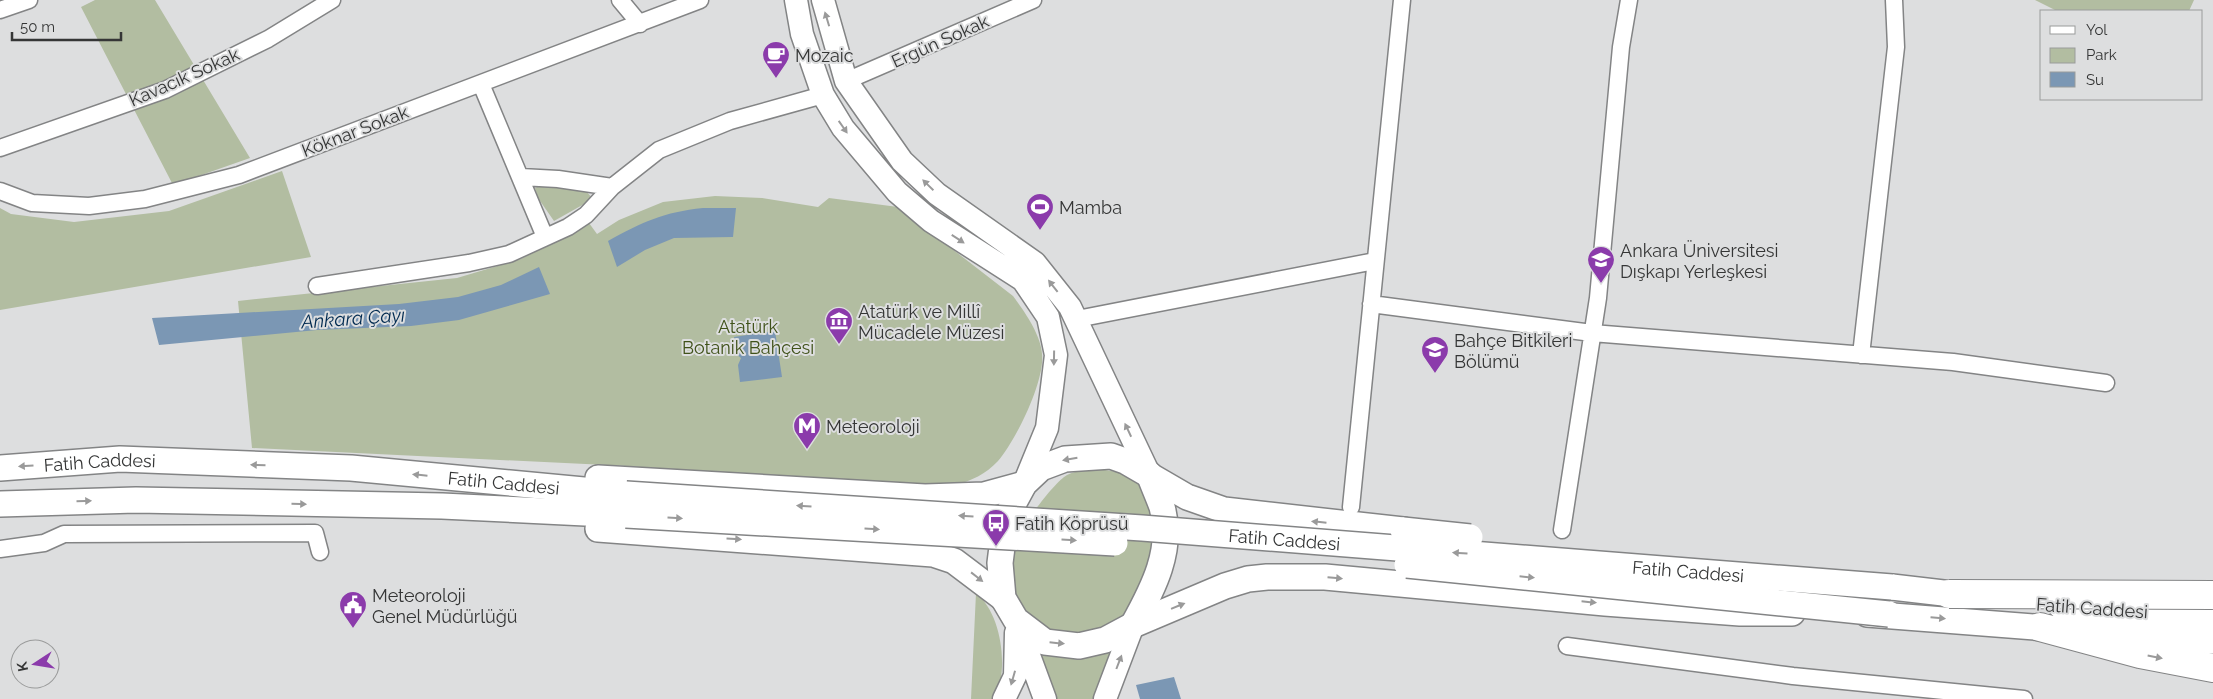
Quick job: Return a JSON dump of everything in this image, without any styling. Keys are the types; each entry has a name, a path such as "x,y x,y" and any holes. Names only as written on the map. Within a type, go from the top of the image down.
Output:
{"highway":[{"path":"1950,594 2213,595"},
{"path":"2040,627 2140,654 2213,668"}],"main road":[{"path":"796,0 802,34 824,95 843,128 897,192 930,221 1023,280 1048,317 1056,355 1047,428 1024,484 1010,510 1004,531 1000,563 1003,598"},
{"path":"823,0 846,82 902,160 937,194 1035,263 1077,320 1149,474 1162,508 1165,544 1158,574 1133,625 1105,699"},
{"path":"468,480 548,477 632,478 925,497 984,495 1024,484 1041,468 1065,459 1111,456 1149,474 1187,497 1224,510 1403,530 1737,562 1892,587"},
{"name":"Fatih Caddesi","path":"0,468 120,459 351,468 468,480 626,505 1286,553 1889,614 2213,641"},
{"name":"Fatih Caddesi","path":"0,504 136,500 442,506 626,505 1142,528 1892,587 2049,606 2213,617"},
{"path":"442,506 555,526 933,554 954,561 1003,598 1016,620 1045,699"},
{"path":"1016,620 1045,642 1079,646 1105,640 1133,625 1248,579 1325,577 1605,604 1740,613 1889,614"},
{"path":"1004,699 1015,676 1016,620"}],"street":[{"path":"0,10 28,0"},
{"name":"Kavacık Sokak","path":"0,148 166,90 268,38 332,0"},
{"path":"620,0 640,24"},
{"name":"Köknar Sokak","path":"0,191 32,203 89,206 145,199 239,175 700,0"},
{"name":"Ergün Sokak","path":"846,82 1033,0"},
{"path":"1350,507 1402,0"},
{"path":"1562,530 1592,333 1621,46 1629,0"},
{"path":"1860,354 1895,56 1896,17 1894,0"},
{"path":"481,84 545,237"},
{"path":"317,286 485,260 509,254 568,227 586,215 612,187 659,150 730,120 824,95"},
{"path":"521,177 558,178 612,187"},
{"path":"1077,320 1376,261"},
{"path":"1371,304 1592,333 1953,362 2106,383"},
{"path":"0,549 44,543 64,534 316,533 320,552"},
{"path":"1567,646 1793,676 2024,699"}],"green space":[{"path":"95,0 155,0 250,158 173,185 81,7"},
{"path":"2035,0 2194,0 2189,10 2055,10"},
{"path":"282,171 311,257 0,310 0,208 11,214 74,222 169,211"},
{"path":"547,183 586,191 593,199 554,221 538,198 535,188"},
{"name":"Atatürk Botanik Bahçesi","path":"715,196 762,198 818,207 829,198 898,207 1013,296 1039,339 1042,365 1028,410 1013,439 998,461 978,476 955,485 749,476 627,466 252,448 238,301 457,278 521,259 589,223 597,234 619,220 663,202"},
{"path":"1085,469 1105,470 1124,474 1136,481 1146,493 1151,509 1153,529 1152,550 1142,590 1125,618 1109,629 1089,634 1069,635 1050,630 1039,624 1023,607 1013,584 1011,559 1016,540 1053,487 1067,475"},
{"path":"976,593 985,602 992,614 1001,643 1002,673 995,699 971,699"},
{"path":"1037,650 1066,656 1112,652 1094,699 1055,699"}],"water":[{"path":"703,208 736,208 733,237 674,238 645,250 617,267 608,241 632,228 665,215"},
{"name":"Ankara Çayı","path":"539,267 550,294 459,320 411,326 317,330 159,345 152,318 399,304 458,297 501,285"},
{"path":"775,331 782,377 740,382 738,365 741,358 736,354 734,337"},
{"path":"1174,677 1181,699 1140,699 1136,685"}],"place":[{"name":"Mozaic","path":"776,79"},
{"name":"Mamba","path":"1040,231"},
{"name":"Ankara Üniversitesi Dışkapı Yerleşkesi","path":"1601,284"},
{"name":"Atatürk ve Millî Mücadele Müzesi","path":"839,345"},
{"name":"Bahçe Bitkileri Bölümü","path":"1435,374"},
{"name":"Meteoroloji","path":"807,450"},
{"name":"Fatih Köprüsü","path":"996,547"},
{"name":"Meteoroloji Genel Müdürlüğü","path":"353,629"}]}
